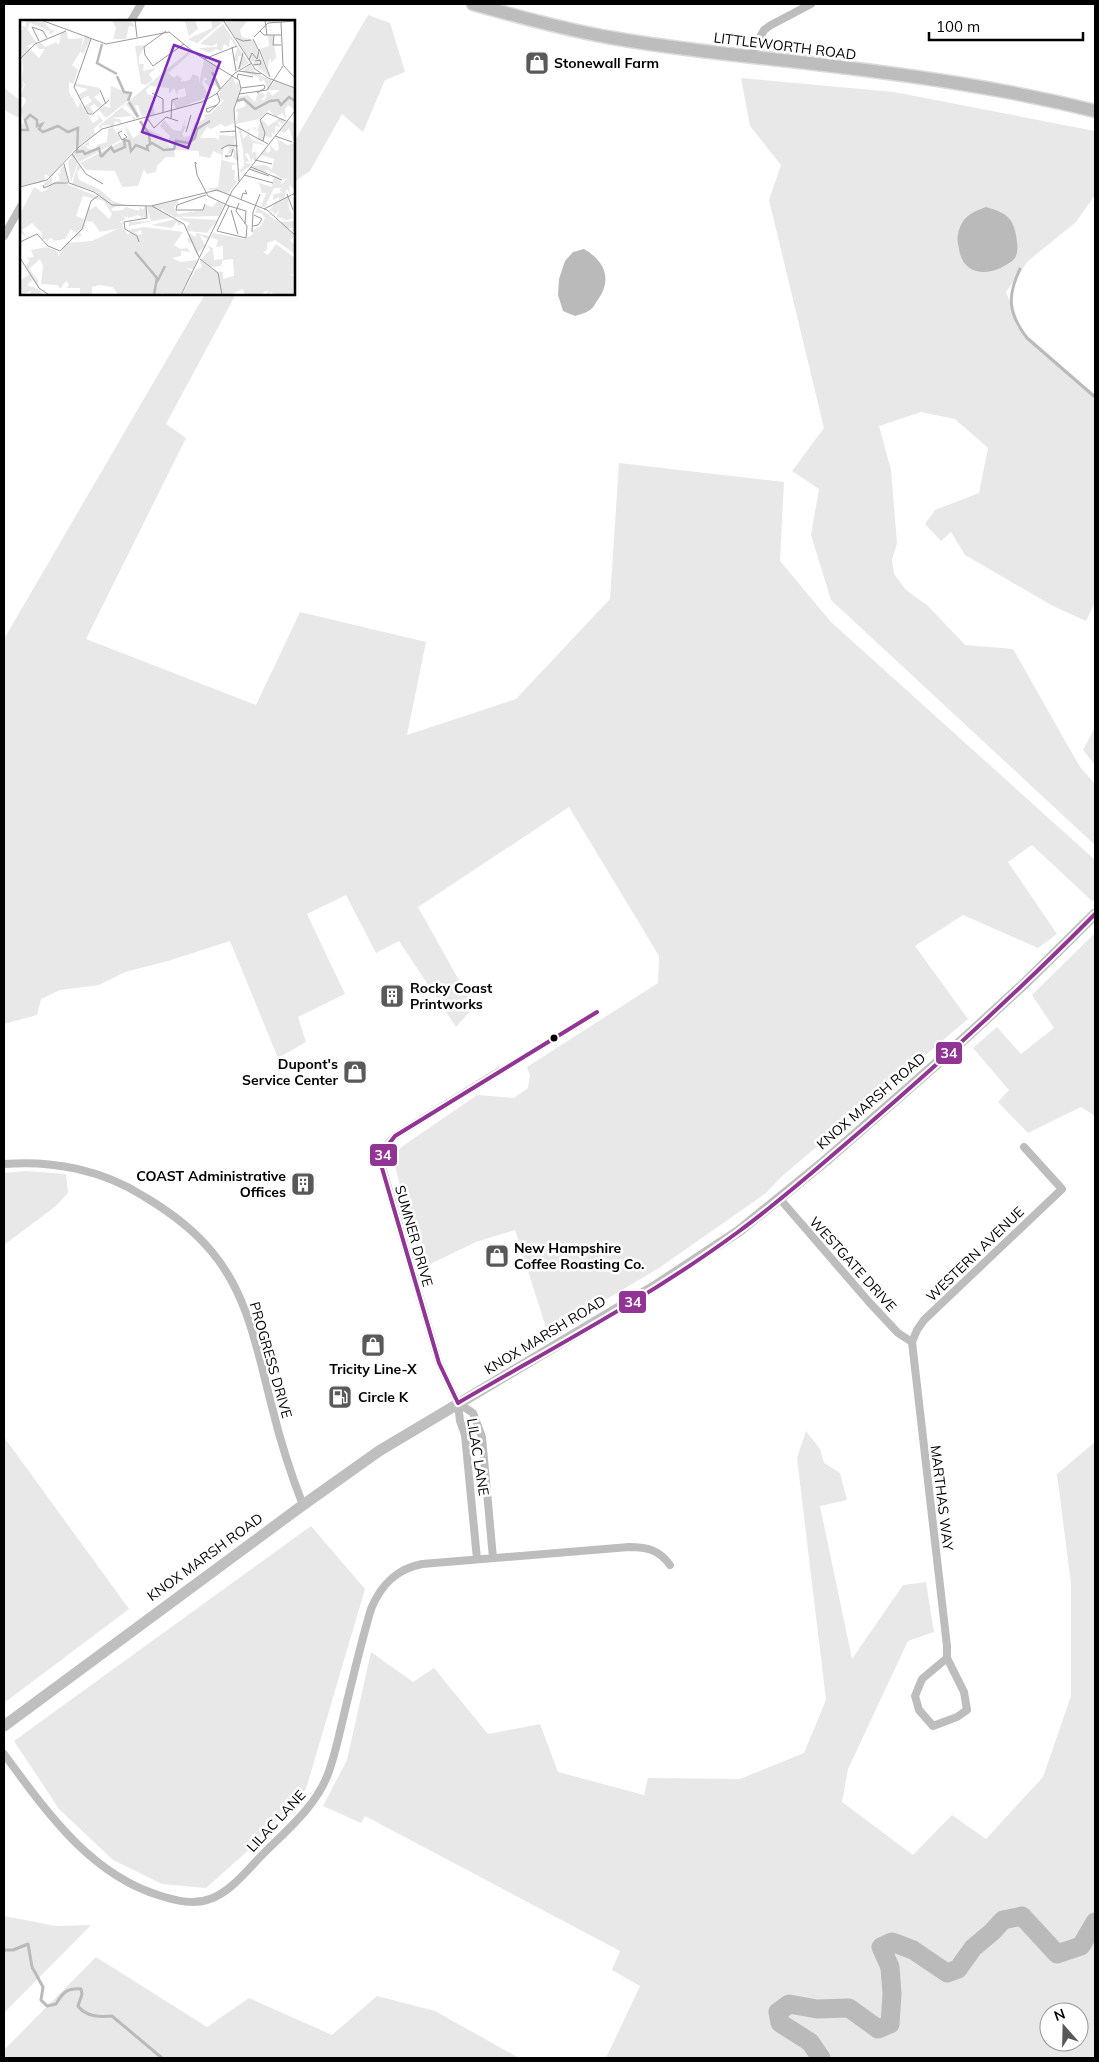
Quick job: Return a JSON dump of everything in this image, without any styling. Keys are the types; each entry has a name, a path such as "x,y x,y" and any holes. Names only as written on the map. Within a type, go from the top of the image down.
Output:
{"main road":[{"name":"LITTLEWORTH ROAD","path":"473,4 536,22 612,38 936,80 1026,95 1095,111"},
{"name":"KNOX MARSH ROAD","path":"4,1726 303,1504 379,1451 700,1258 780,1199 942,1059 1023,985 1095,914"}],"street":[{"path":"132,20 141,4"},
{"path":"749,57 764,30 771,24 811,4"},
{"path":"4,236 20,208"},
{"name":"SUMNER DRIVE","path":"458,1403 439,1363 382,1168 382,1158 386,1146 395,1136 500,1071"},
{"name":"WESTERN AVENUE","path":"912,1342 924,1320 1062,1189 1024,1147"},
{"name":"PROGRESS DRIVE","path":"4,1164 45,1163 69,1167 116,1181 138,1192 178,1219 213,1253 227,1273 248,1318 282,1448 303,1504"},
{"name":"WESTGATE DRIVE","path":"780,1199 869,1302 898,1333 912,1342"},
{"name":"MARTHAS WAY","path":"912,1342 947,1658 964,1692 967,1710 957,1717 933,1726 918,1710 914,1696 922,1679 947,1658"},
{"name":"LILAC LANE","path":"458,1403 473,1413 482,1438 493,1558"},
{"name":"LILAC LANE","path":"458,1403 460,1421 465,1435 477,1559"},
{"name":"LILAC LANE","path":"4,1754 65,1833 119,1878 134,1886 171,1899 198,1902 209,1900 226,1890 247,1870 308,1808 323,1787 332,1761 369,1615 376,1597 383,1587 400,1572 410,1567 477,1559 642,1547 659,1553 670,1565"}],"shaded area":[{"path":"368,15 390,23 405,72 385,80 363,132 342,114 310,171 297,180 295,184 295,140"},
{"path":"741,78 894,92 1095,131 1095,195 1076,222 1028,261 1006,292 1022,331 1095,395 1095,602 1086,621 1053,606 965,555 951,532 941,541 925,524 935,510 979,493 988,448 955,419 921,412 879,426 891,470 897,543 892,560 894,574 905,589 928,606 965,645 1013,649 1080,767 1095,784 1095,845 831,600 811,535 819,489 792,471 824,428 769,200 781,165 750,126"},
{"path":"4,88 20,100 20,118 4,110"},
{"path":"986,207 1002,213 1010,219 1015,229 1017,250 1015,258 1011,262 999,269 984,272 971,269 965,264 961,258 958,234 962,223 968,216"},
{"path":"584,249 602,265 605,286 592,308 575,316 563,311 558,295 559,279 565,261 573,252"},
{"path":"204,295 235,295 166,424 186,438 86,639 256,705 300,612 426,642 407,735 516,699 610,599 619,463 784,482 780,561 831,622 1095,860 1095,899 1092,901 1032,845 1008,862 1057,934 1038,948 963,915 915,946 968,1019 781,1177 766,1193 659,1268 548,1334 515,1230 476,1242 422,1268 394,1162 400,1148 477,1095 514,1098 528,1088 530,1075 527,1067 658,983 659,956 569,807 418,907 474,1007 456,1027 399,941 376,953 346,895 307,914 345,994 298,1017 306,1042 278,1058 230,941 168,961 125,972 99,985 60,990 41,999 37,1015 4,1024 4,639"},
{"path":"1095,727 1095,765 1083,750"},
{"path":"1095,933 1095,1116 1081,1107 1028,1133 998,1102 1009,1090 973,1048 997,1027 1021,1054 1054,1028 1032,995"},
{"path":"26,1171 66,1174 68,1193 56,1206 4,1245 4,1173"},
{"path":"806,1431 820,1449 824,1463 840,1473 847,1500 820,1506 852,1659 903,1585 926,1582 934,1632 908,1641 848,1769 842,1802 913,1855 952,1815 986,1839 1043,1777 1071,1696 1071,1584 1057,1474 1095,1442 1095,2058 606,2058 640,1986 612,1970 620,1951 365,1816 361,1823 323,1806 347,1760 371,1652 413,1682 434,1668 488,1734 540,1724 558,1772 644,1795 648,1778 740,1779 804,1753 826,1700 797,1458"},
{"path":"4,1437 129,1609 4,1703"},
{"path":"311,1526 365,1589 306,1789 252,1847 206,1888 162,1884 113,1860 59,1809 14,1741"},
{"path":"4,1916 56,1926 91,1925 4,2013"},
{"path":"96,1957 207,2027 249,1998 332,2035 377,1996 435,2011 519,2058 4,2058 4,2050"}],"waterway":[{"path":"1020,269 1011,296 1013,312 1021,329 1027,338 1095,397"},
{"path":"821,2058 810,2042 780,2023 778,2012 789,2004 817,2009 849,2008 878,2029 890,2024 892,1994 890,1967 881,1947 892,1942 913,1950 947,1973 958,1969 973,1948 1003,1920 1022,1916 1057,1954 1081,1946 1095,1922"},
{"path":"4,1950 13,1950 28,1944 32,1967 43,1987 41,2000 47,2006 56,2004 61,1996 69,1990 81,1989 82,1994 78,2006 81,2010 94,2015 112,2016 162,2058"}],"transit line":[{"name":"34","path":"458,1403 636,1300 705,1256 754,1220 817,1169 893,1103 1039,970 1095,914"},
{"name":"34","path":"458,1403 439,1363 382,1168 384,1150 395,1136 597,1012"}],"place":[{"name":"Stonewall Farm","path":"537,63"},
{"name":"Rocky Coast Printworks","path":"392,996"},
{"name":"Dupont's Service Center","path":"355,1072"},
{"name":"COAST Administrative Offices","path":"303,1184"},
{"name":"New Hampshire Coffee Roasting Co.","path":"497,1256"},
{"name":"Tricity Line-X","path":"373,1345"},
{"name":"Circle K","path":"340,1397"}]}
